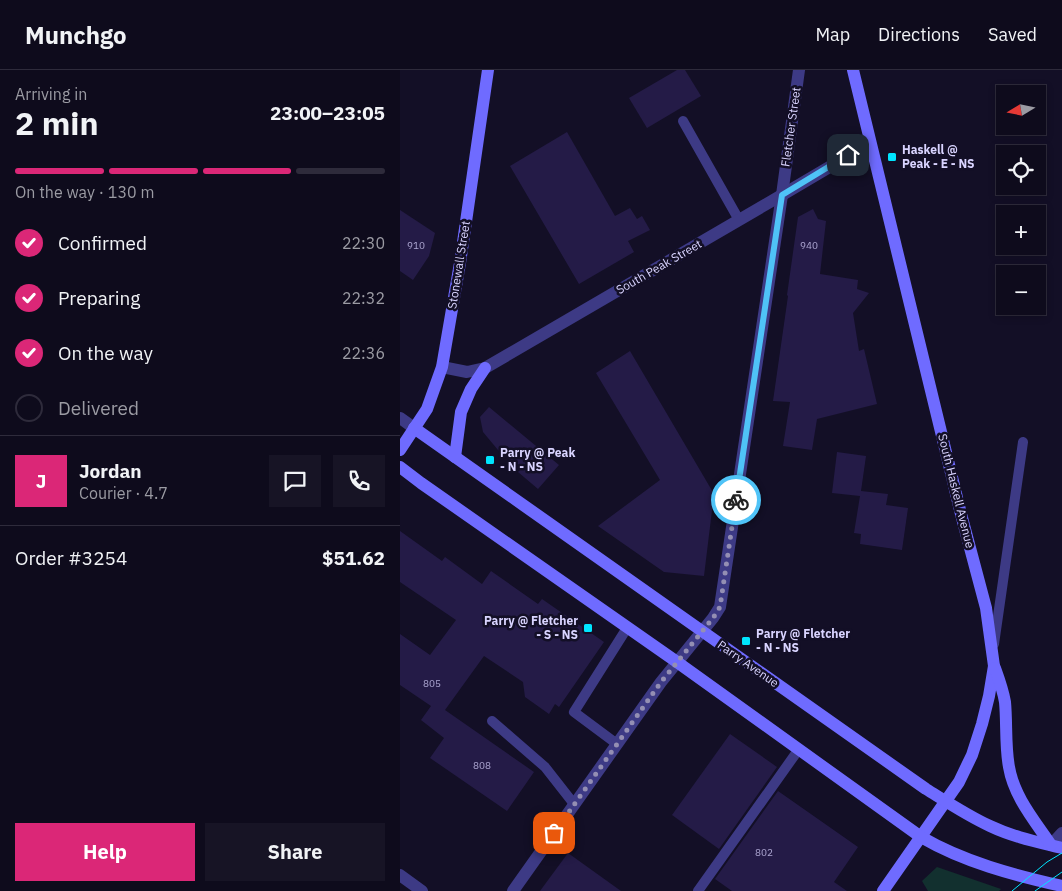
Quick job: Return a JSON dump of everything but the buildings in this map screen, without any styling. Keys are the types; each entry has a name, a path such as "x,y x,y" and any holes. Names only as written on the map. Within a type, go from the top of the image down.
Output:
{"main road":[{"name":"Stonewall Street","path":"400,450 427,409 442,367 460,263 488,70"},
{"name":"South Haskell Avenue","path":"853,70 961,514 986,608 993,660 989,696 972,755 959,782 946,802 882,891"},
{"path":"455,458 461,412 471,389 485,368"},
{"name":"Parry Avenue","path":"414,428 926,789 991,827 1020,837 1057,846"},
{"path":"400,467 921,837 940,848 984,864 1026,878 1062,886"},
{"path":"993,660 1005,702 1009,768 1014,786 1019,797 1057,846"}],"street":[{"name":"Fletcher Street","path":"513,891 661,682 720,607 799,70"},
{"name":"South Peak Street","path":"442,367 467,372 485,368 870,143"},
{"name":"Parry Avenue","path":"400,418 414,428"},
{"path":"1057,846 1062,834"},
{"path":"400,875 422,891"}],"lane":[{"path":"683,121 739,220"},
{"path":"993,660 1023,442"},
{"path":"617,744 574,712 627,628"},
{"path":"492,721 545,767 574,804"},
{"path":"698,891 799,749"},
{"path":"1060,891 1062,886"}],"green space":[{"path":"937,867 1001,889 999,891 928,891 922,881"}],"tram line":[{"path":"1012,891 1047,862 1062,853"},
{"path":"1035,891 1062,872"}],"way so far":[{"path":"554,833 661,682 720,607 736,500"}],"place":[{"name":"Haskell @ Peak - E - NS","path":"892,157"},
{"name":"Parry @ Peak - N - NS","path":"490,460"},
{"name":"Parry @ Fletcher - S - NS","path":"588,628"},
{"name":"Parry @ Fletcher - N - NS","path":"746,641"}],"route":[{"path":"736,500 782,195 848,155"}]}
